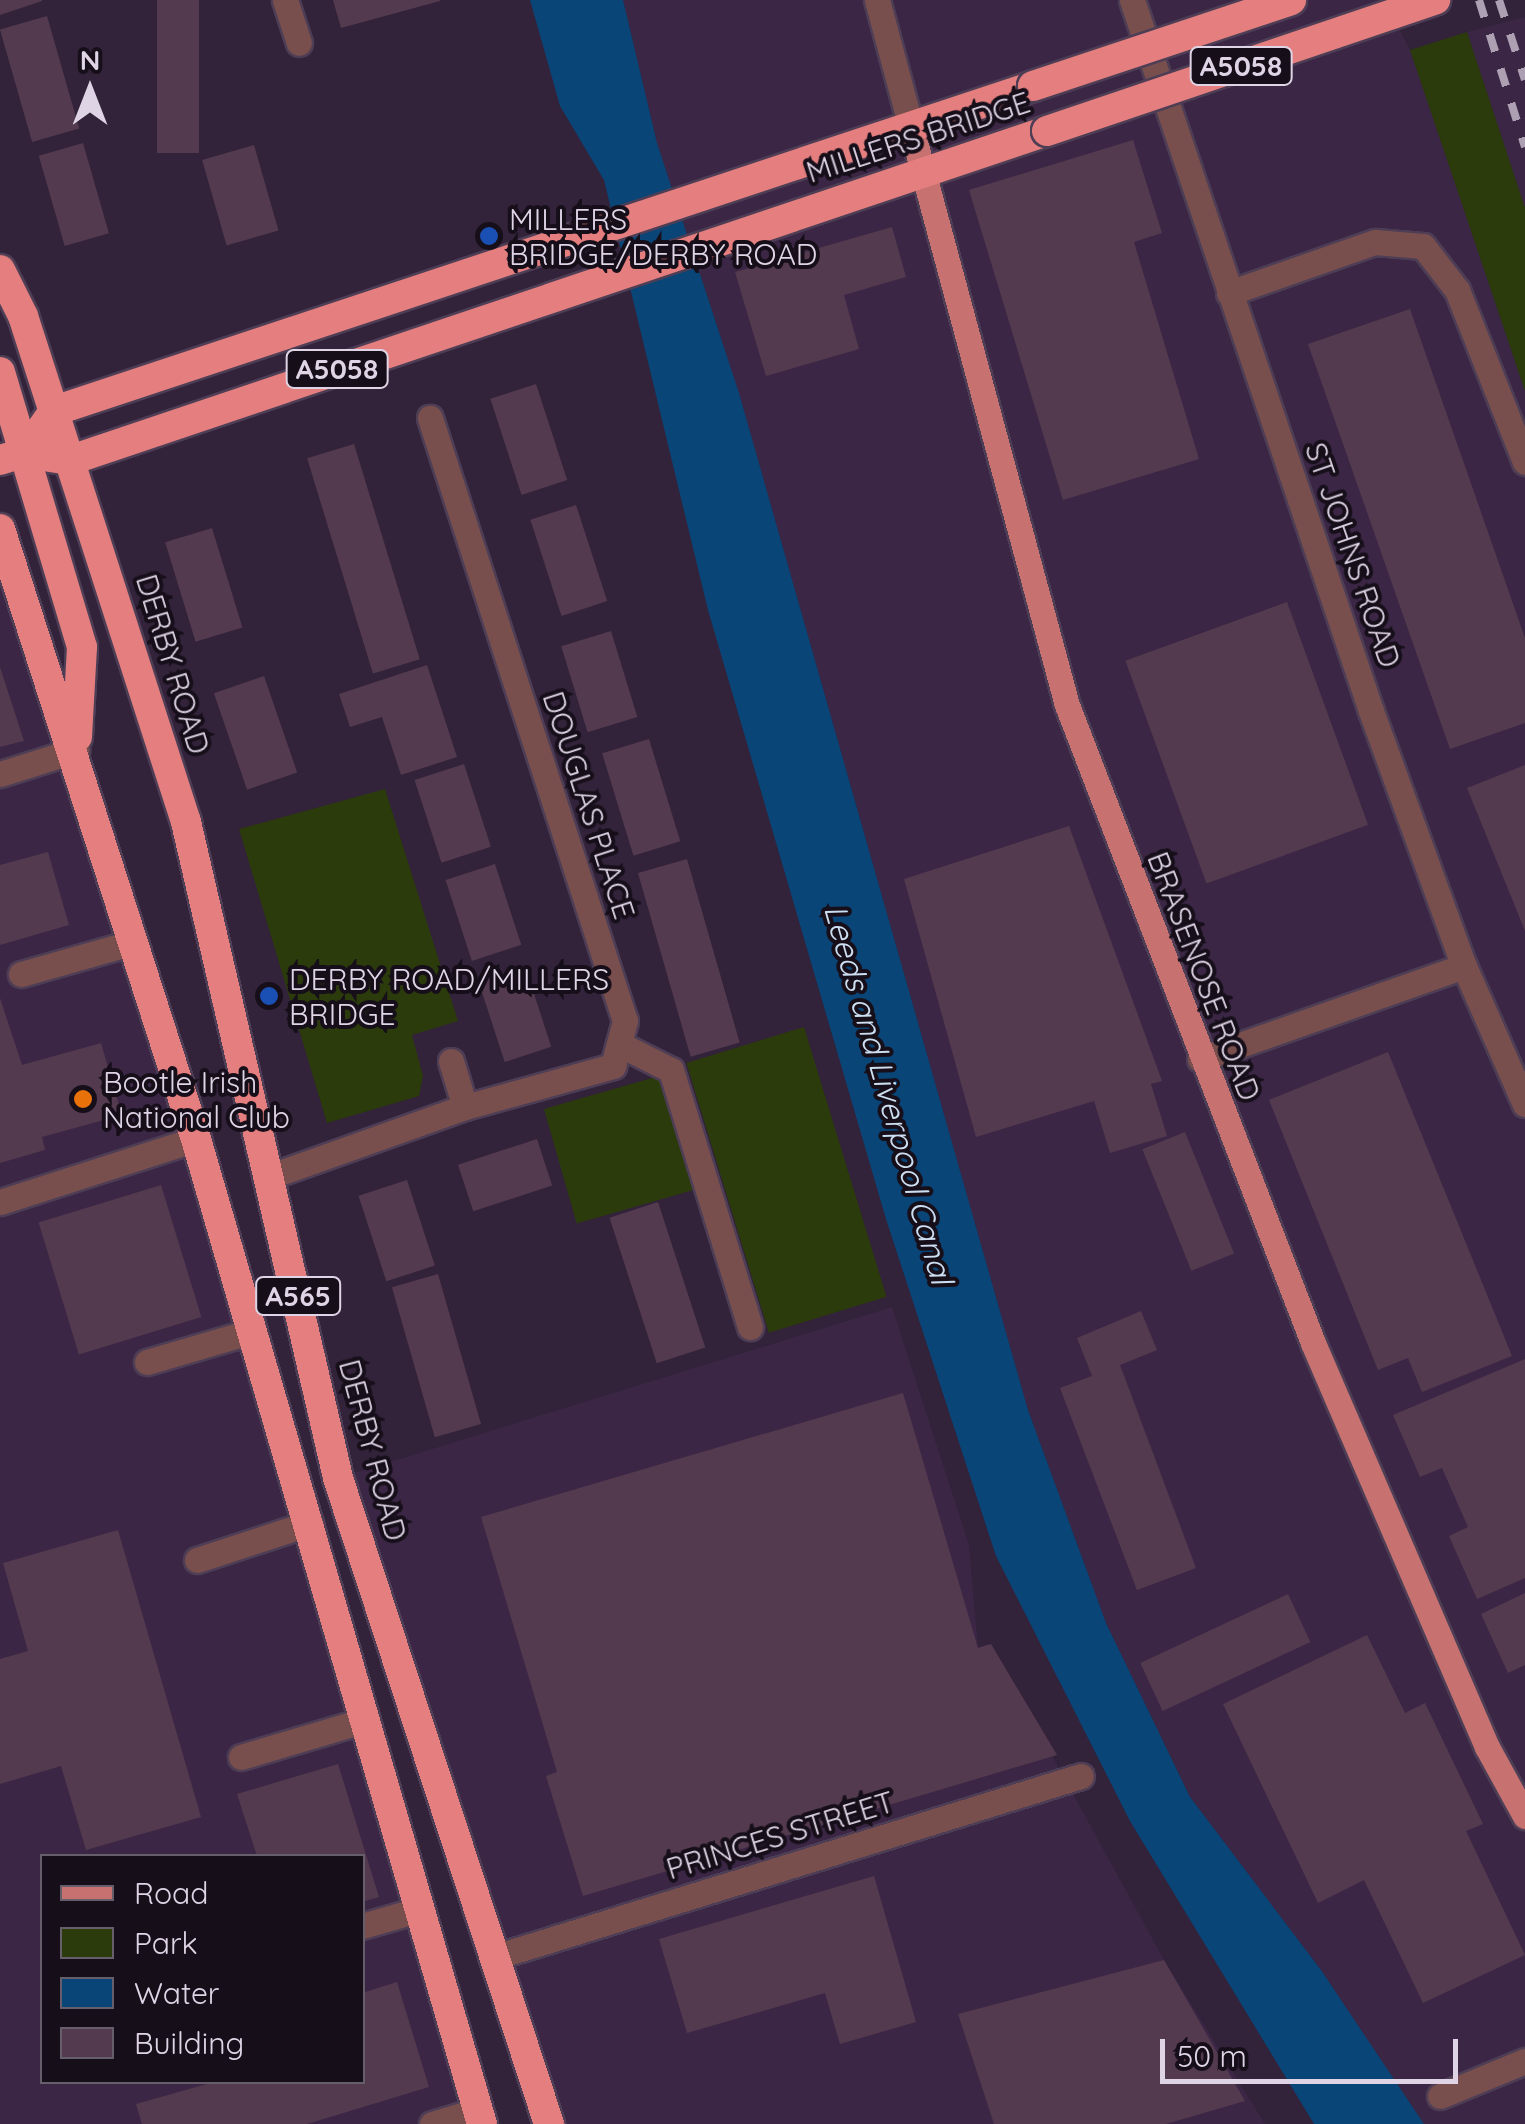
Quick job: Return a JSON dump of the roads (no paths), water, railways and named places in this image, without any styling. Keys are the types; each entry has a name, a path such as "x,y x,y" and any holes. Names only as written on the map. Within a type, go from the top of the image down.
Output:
{"highway":[{"name":"MILLERS BRIDGE","path":"54,412 1290,0"},
{"name":"MILLERS BRIDGE","path":"11,456 71,460 1435,0"},
{"name":"DERBY ROAD","path":"0,270 23,316 186,822 338,1478 498,1956 549,2124"},
{"path":"0,372 11,456 82,647 76,750"},
{"path":"11,456 54,412"},
{"name":"A565","path":"0,529 76,750 196,1139 480,2117"}],"main road":[{"name":"BRASENOSE ROAD","path":"911,128 926,171 1067,706 1200,1059 1329,1380 1487,1747 1525,1816"}],"street":[{"path":"285,0 299,43"},
{"path":"877,0 911,128"},
{"name":"ST JOHNS ROAD","path":"1135,10 1464,966 1525,1104"},
{"path":"1230,293 1375,242 1423,246 1457,290 1525,462"},
{"name":"DOUGLAS PLACE","path":"430,418 625,1021 618,1044"},
{"path":"0,774 76,750"},
{"path":"21,974 134,942"},
{"path":"1200,1059 1464,966"},
{"path":"271,1176 465,1107 613,1066 618,1044 671,1070 750,1326"},
{"path":"452,1061 465,1107"},
{"path":"0,1202 196,1139"},
{"path":"147,1362 252,1331"},
{"path":"197,1560 310,1522"},
{"path":"241,1757 362,1721"},
{"name":"PRINCES STREET","path":"498,1956 1081,1776"},
{"path":"365,1925 420,1909"},
{"path":"1440,2096 1525,2061"},
{"path":"432,2124 480,2117"}],"water":[{"name":"Leeds and Liverpool Canal","path":"530,0 623,0 657,143 739,393 1028,1410 1106,1623 1190,1797 1321,1970 1424,2124 1314,2124 1130,1821 996,1556 886,1219 708,610 604,180 560,106"}],"railway":[{"path":"1479,0 1525,147"},
{"path":"1499,0 1525,80"}],"place":[{"name":"MILLERS BRIDGE/DERBY ROAD","path":"489,236"},
{"name":"DERBY ROAD/MILLERS BRIDGE","path":"269,996"},
{"name":"Bootle Irish National Club","path":"83,1099"}]}
